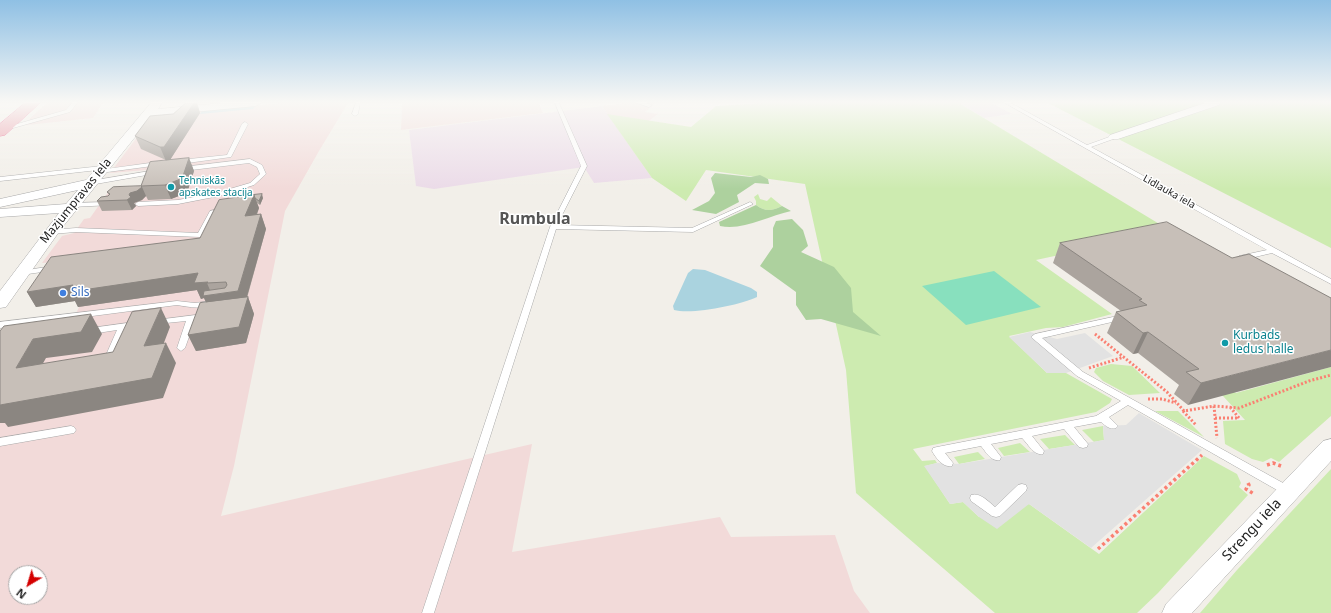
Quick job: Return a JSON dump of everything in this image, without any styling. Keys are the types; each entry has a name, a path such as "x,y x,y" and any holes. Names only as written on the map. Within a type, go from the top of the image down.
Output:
{"street":[{"name":"Mazjumpravas iela","path":"0,303 20,273 70,206 133,132"},
{"path":"1114,137 1130,132"},
{"path":"0,203 90,183"},
{"path":"0,213 70,206"},
{"name":"Strengu iela","path":"1175,613 1331,448"}],"lane":[{"path":"176,162 229,156 241,132"},
{"path":"428,613 553,227 584,166 569,132"},
{"name":"Lidlauka iela","path":"1059,132 1331,282"},
{"path":"1087,147 1114,137"},
{"path":"138,204 178,202 217,195 252,184 263,174 260,166 250,161 176,170"},
{"path":"0,179 168,163"},
{"path":"90,183 162,171"},
{"path":"70,206 110,204"},
{"path":"553,227 693,230 750,204"},
{"path":"51,232 76,230 200,235 212,212 234,209"},
{"path":"1232,260 1274,250"},
{"path":"20,273 63,267"},
{"path":"0,325 177,303 195,305 221,301"},
{"path":"84,332 214,314"},
{"path":"181,348 191,318"},
{"path":"1120,324 1113,319 1035,337 1080,374 1289,491"},
{"path":"110,354 123,326"},
{"path":"948,464 937,451 1102,417 1128,402"},
{"path":"1102,417 1113,426"},
{"path":"1066,425 1083,444"},
{"path":"0,442 71,430"},
{"path":"1025,434 1039,451"},
{"path":"983,442 996,458"},
{"path":"975,498 996,513 1022,488"}],"path":[{"path":"1085,326 1167,392 1184,411 1214,406 1239,408 1309,381 1331,375"},
{"path":"1080,374 1092,366 1125,357"},
{"path":"1098,549 1204,453 1208,455 1218,444 1214,406"},
{"path":"1215,418 1239,418 1230,407"},
{"path":"1244,478 1248,485 1246,489 1254,494"}],"shaded area":[{"path":"141,132 331,132 285,211 234,466 221,516 532,444 512,552 720,517 731,537 835,535 854,591 870,613 0,613 0,353 69,328 82,301 69,261 42,263 62,236 74,233 84,219 90,218 109,191 142,186 147,170 110,173"},
{"path":"409,132 620,132 652,178 594,183 584,167 434,189 416,186"},
{"path":"1030,332 1057,339 1085,333 1113,356 1066,373 1047,373 1009,337"},
{"path":"1139,413 1202,450 1091,548 1029,504 997,529 979,517 963,502 950,504 924,466 937,463 959,464 1104,440 1103,426 1126,425"}],"green space":[{"path":"619,132 1006,132 1171,231 1036,260 1112,314 1063,327 1046,328 1009,336 1047,373 1066,373 1112,399 1110,403 1096,412 913,449 922,461 935,460 937,463 925,466 950,504 963,502 979,517 1029,504 1099,554 1204,456 1237,474 1241,483 1239,487 1248,495 1158,593 1137,613 995,613 856,493 846,370 805,184 706,170 686,201 652,178"},
{"path":"1104,132 1331,132 1331,248"},
{"path":"715,173 751,177 760,175 768,179 769,184 755,183 737,195 739,202 716,214 692,210 709,201 715,193 711,178"},
{"path":"758,194 760,199 767,201 771,197 782,206 769,210 762,209 756,205 754,197"},
{"path":"756,205 762,209 769,210 782,206 791,211 747,225 729,227 720,226 719,222"},
{"path":"792,219 803,230 808,246 801,252 834,267 851,288 853,312 881,336 821,319 806,320 796,305 796,292 760,266 773,247 773,228 776,221"},
{"path":"994,271 1041,307 966,325 922,286"},
{"path":"1111,364 1132,366 1160,393 1129,395 1103,381 1094,372 1096,368"},
{"path":"1331,367 1331,416 1279,462 1271,458 1263,462 1252,459 1225,444 1223,421 1245,420 1223,396 1215,391 1228,388 1236,393"},
{"path":"1155,411 1178,411 1204,437"},
{"path":"1103,426 1104,440 1094,442 1082,430"},
{"path":"1065,435 1075,445 1049,449 1040,439"},
{"path":"1020,443 1030,452 1004,456 998,448"},
{"path":"978,452 985,459 959,464 954,457"},
{"path":"1331,469 1331,613 1200,613 1237,570"}],"water":[{"path":"693,269 705,270 751,288 757,292 757,297 739,303 704,310 674,310 673,306 688,273"}],"building":[{"path":"138,132 174,132 164,147 160,147 135,136"},
{"path":"189,158 183,176 178,180 165,185 141,186 150,162"},
{"path":"113,187 142,187 137,191 130,193 129,195 131,197 127,200 97,201 101,197 108,196 110,194 107,192"},
{"path":"262,194 259,201 254,195 241,197 242,196"},
{"path":"254,195 245,216 261,214 238,291 203,296 204,291 225,288 227,285 226,282 194,283 198,273 69,292 73,285 27,292 51,257 200,238 219,200"},
{"path":"1167,222 1232,258 1249,254 1331,298 1331,350 1201,383 1186,372 1199,369 1148,332 1143,333 1116,312 1147,305 1139,300 1142,299 1060,243"},
{"path":"248,297 239,327 188,335 200,303"},
{"path":"161,308 144,346 166,343 152,378 0,405 0,331 4,326 91,314 81,332 33,339 16,368 113,352 132,312"}],"place":[{"name":"Tehniskās apskates stacija","path":"171,187"},
{"name":"Sils","path":"63,293"},
{"name":"Kurbads ledus halle","path":"1225,343"}],"district":[{"name":"Rumbula","path":"535,219"}]}
